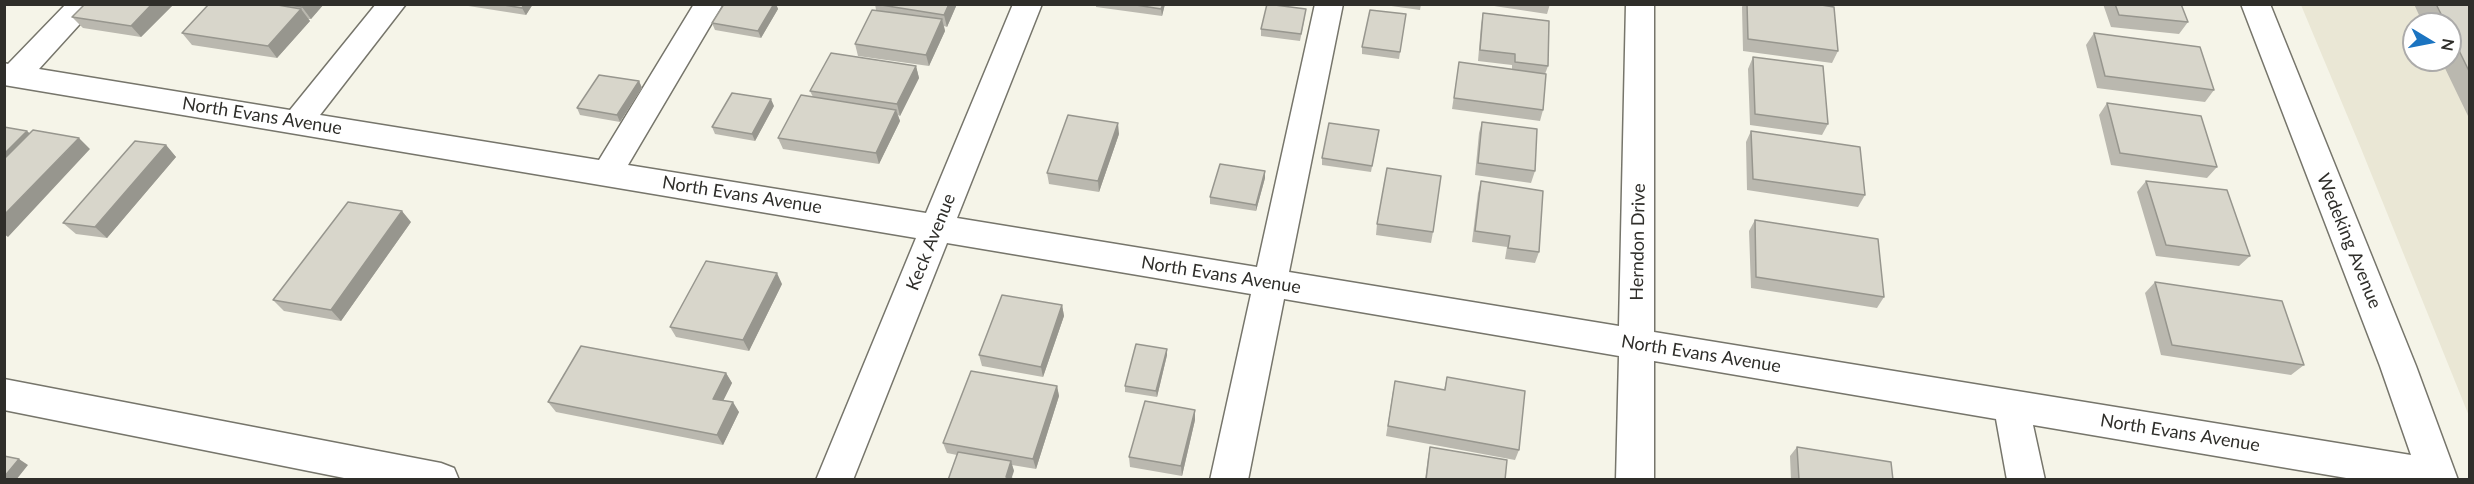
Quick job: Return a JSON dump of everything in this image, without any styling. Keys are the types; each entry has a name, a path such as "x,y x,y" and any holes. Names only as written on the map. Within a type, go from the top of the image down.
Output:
{"street":[{"path":"13,82 84,4"},
{"path":"297,122 392,4"},
{"path":"607,173 709,4"},
{"name":"Keck Avenue","path":"834,480 1028,4"},
{"path":"1228,480 1329,4"},
{"name":"Herndon Drive","path":"1635,480 1640,4"},
{"name":"Wedeking Avenue","path":"2254,4 2398,366 2439,478"},
{"name":"North Evans Avenue","path":"13,82 297,122 2011,405 2439,478"},
{"path":"4,394 441,480"},
{"path":"2011,405 2026,480"}],"shaded area":[{"path":"2301,5 2469,5 2469,416 2360,146"}],"building":[{"path":"85,4 152,4 131,26 72,17"},
{"path":"209,4 272,4 301,9 268,46 182,33"},
{"path":"284,4 305,4 302,7"},
{"path":"498,4 524,4 522,8"},
{"path":"724,4 774,4 758,31 712,23"},
{"path":"875,4 949,4 944,15"},
{"path":"1130,4 1163,4 1161,9"},
{"path":"1267,4 1306,9 1301,34 1261,29"},
{"path":"1747,4 1815,4 1834,7 1838,51 1748,39"},
{"path":"2115,4 2181,4 2188,22 2119,15"},
{"path":"2436,4 2469,4 2469,71 2462,57 2462,12 2440,12"},
{"path":"872,10 942,19 926,55 855,44"},
{"path":"1370,10 1406,14 1400,52 1362,47"},
{"path":"1483,13 1549,21 1548,66 1515,62 1515,54 1480,50"},
{"path":"2094,33 2200,47 2214,90 2105,76"},
{"path":"831,53 916,66 897,104 810,91"},
{"path":"1753,57 1823,66 1828,124 1755,114"},
{"path":"1459,62 1546,74 1543,110 1454,98"},
{"path":"599,75 639,81 617,115 577,108"},
{"path":"732,93 771,99 752,134 712,127"},
{"path":"801,95 896,110 876,153 778,138"},
{"path":"2107,103 2201,116 2217,167 2120,153"},
{"path":"1068,115 1118,123 1098,181 1047,173"},
{"path":"1482,122 1537,129 1535,171 1478,163"},
{"path":"1329,123 1379,130 1372,166 1322,158"},
{"path":"4,127 27,131 4,154"},
{"path":"33,130 79,138 4,215 4,159"},
{"path":"1751,131 1860,147 1865,195 1753,179"},
{"path":"135,141 166,145 95,227 63,223"},
{"path":"1220,164 1265,171 1256,205 1210,197"},
{"path":"1387,168 1441,176 1433,232 1377,224"},
{"path":"1481,181 1543,191 1539,252 1508,248 1510,236 1475,231"},
{"path":"2146,181 2227,190 2250,256 2166,245"},
{"path":"348,202 402,211 331,310 273,300"},
{"path":"1755,220 1878,239 1884,297 1756,277"},
{"path":"706,261 777,273 743,340 670,327"},
{"path":"2155,282 2282,301 2304,365 2172,345"},
{"path":"1002,295 1062,305 1041,367 979,355"},
{"path":"1136,344 1167,349 1156,391 1125,386"},
{"path":"581,346 726,373 713,399 733,402 717,435 548,402"},
{"path":"971,371 1057,386 1033,459 943,443"},
{"path":"1447,377 1525,391 1519,450 1388,426 1395,381 1445,390"},
{"path":"1145,401 1195,410 1181,466 1129,457"},
{"path":"1430,447 1507,460 1505,480 1426,480"},
{"path":"1797,447 1891,462 1893,480 1799,480"},
{"path":"958,452 1011,461 1006,477 1018,480 948,480"},
{"path":"4,456 19,459 4,477"}]}
